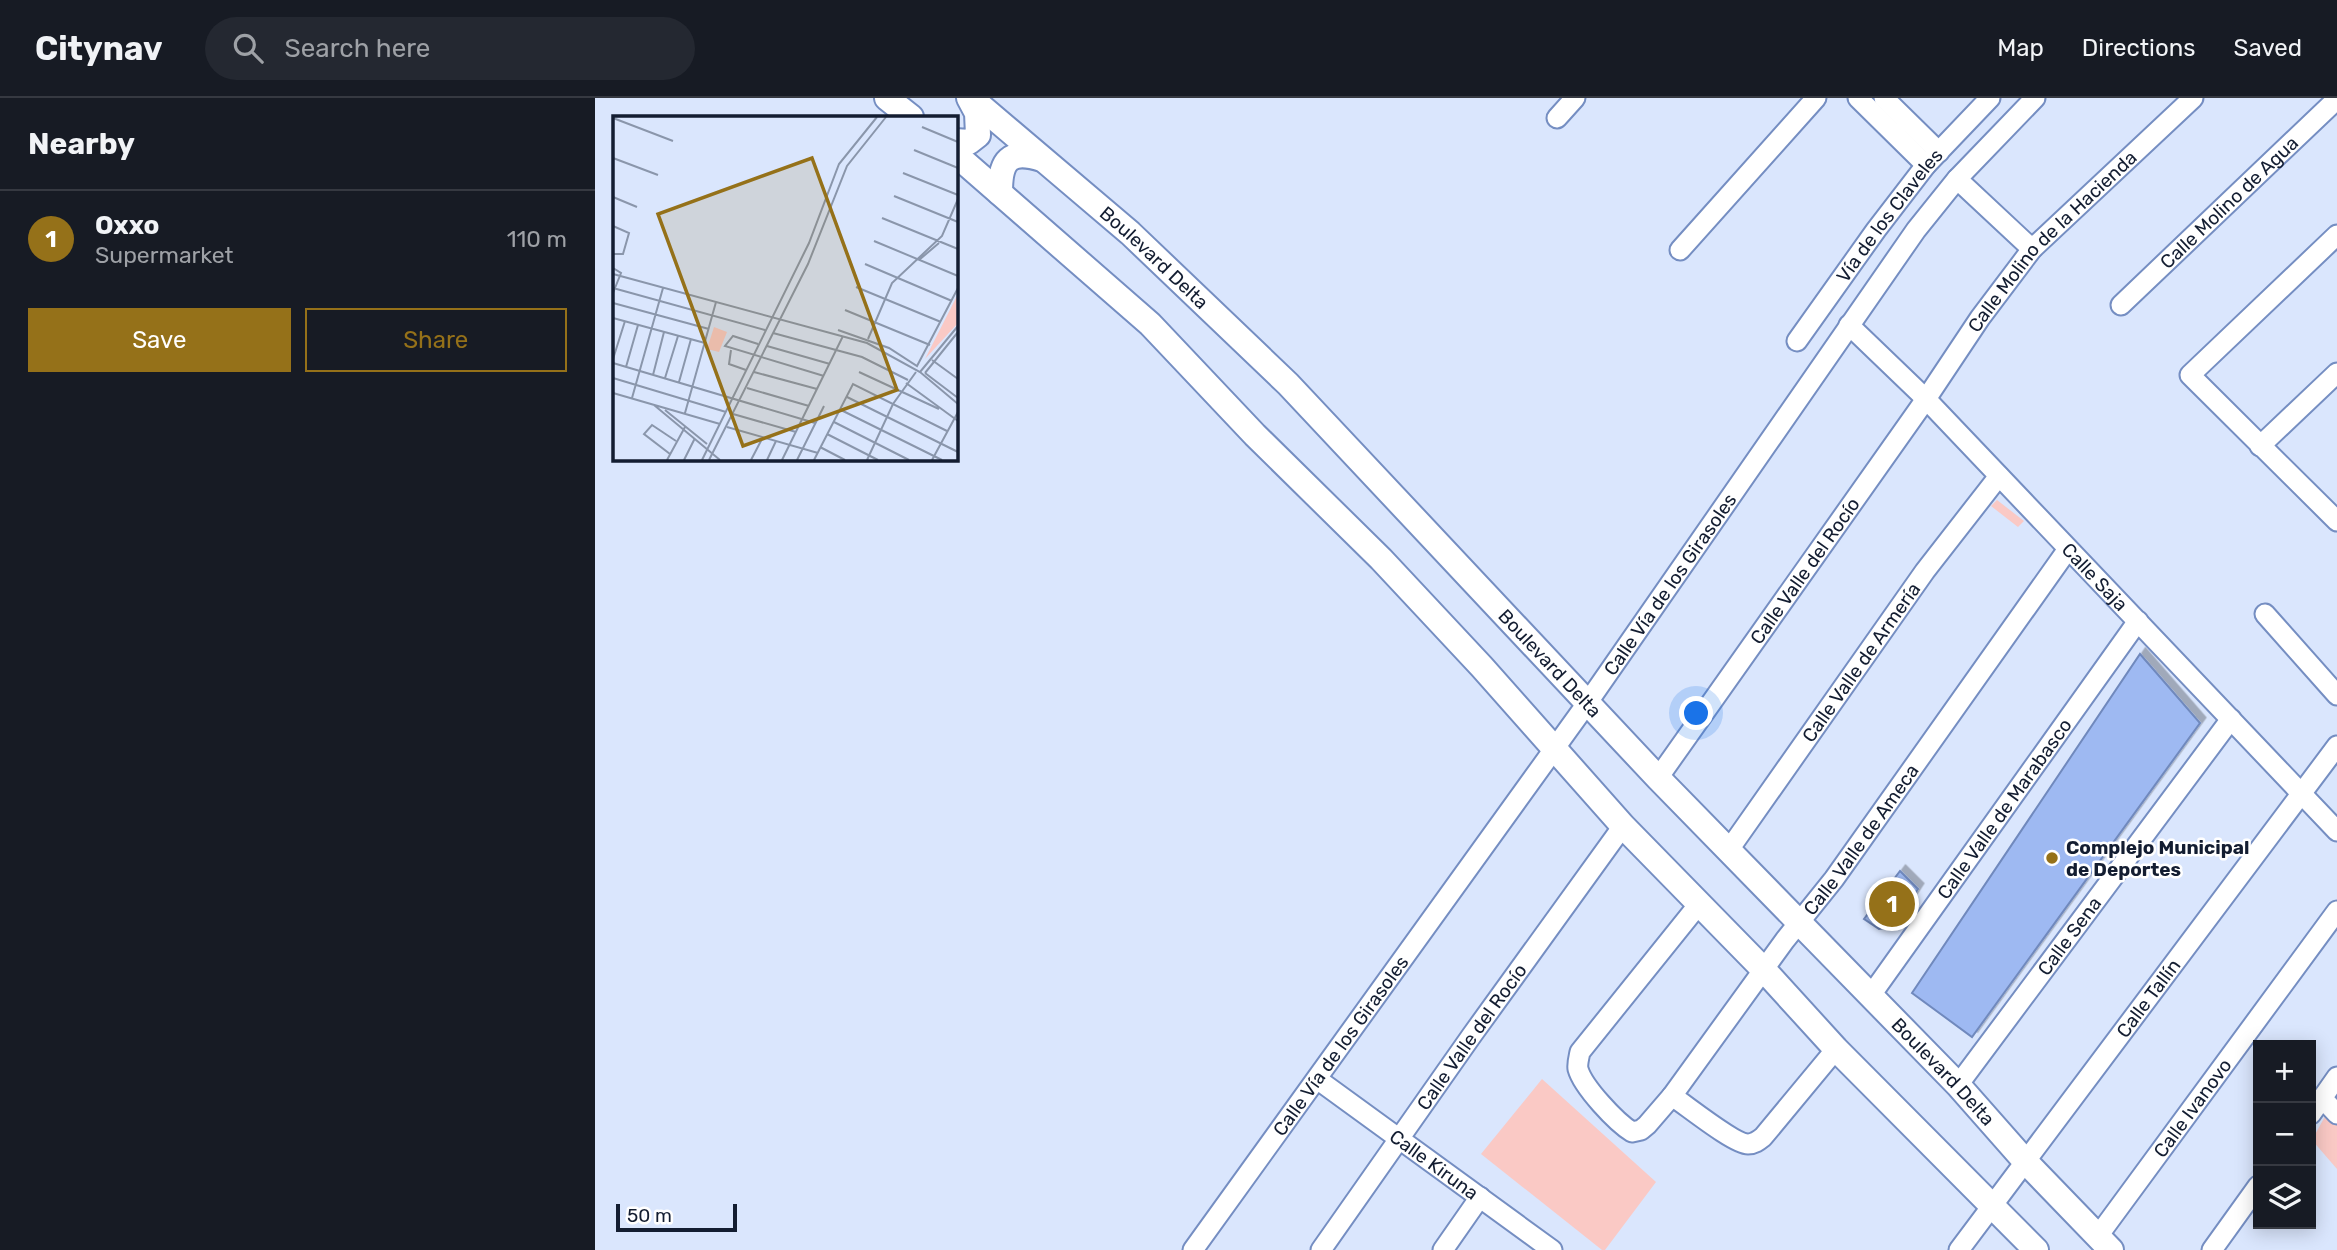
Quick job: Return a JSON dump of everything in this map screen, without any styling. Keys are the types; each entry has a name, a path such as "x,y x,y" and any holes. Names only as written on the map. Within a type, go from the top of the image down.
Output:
{"main road":[{"path":"887,98 910,116"},
{"path":"957,141 969,142 978,135 977,113 970,98"},
{"name":"Boulevard Delta","path":"970,98 1130,233 1287,384 1658,778 1958,1085 2025,1161 2104,1243"},
{"path":"1000,193 1000,177 1010,157 1028,155 1042,159"},
{"path":"957,156 1150,324 1255,436 1381,559 1623,826 1764,970 1836,1049 2036,1250"}],"street":[{"path":"1557,118 1575,98"},
{"path":"1680,250 1816,98"},
{"path":"1858,98 1933,158"},
{"path":"1884,98 1933,158"},
{"name":"Vía de los Claveles","path":"1797,341 1876,230 1933,158 1990,98"},
{"name":"Calle Vía de los Girasoles","path":"1193,1250 1588,702 1916,230 1957,179 2035,98"},
{"name":"Calle Molino de la Hacienda","path":"1926,399 1972,329 2032,249 2193,98"},
{"name":"Calle Molino de Agua","path":"2121,305 2337,99"},
{"path":"1957,179 2032,249"},
{"path":"2335,514 2260,446 2190,374 2337,235"},
{"name":"Calle Saja","path":"1849,325 1926,399 2337,831"},
{"path":"2260,446 2337,373"},
{"name":"Calle Valle del Rocío","path":"1658,778 1926,399"},
{"name":"Calle Valle de Armería","path":"1728,850 1925,571 1999,476"},
{"name":"Calle Valle de Ameca","path":"1699,904 1580,1052 1578,1069 1601,1104 1632,1132 1647,1125 1672,1096 1834,879 2068,549"},
{"path":"2265,614 2337,695"},
{"name":"Calle Valle de Marabasco","path":"1871,995 2137,621"},
{"name":"Calle Sena","path":"1958,1085 2231,719"},
{"name":"Calle Tallín","path":"1959,1250 2337,746"},
{"name":"Calle Valle del Rocío","path":"1321,1250 1623,826"},
{"name":"Calle Ivanovo","path":"2104,1243 2337,911"},
{"path":"1672,1096 1732,1139 1743,1143 1757,1142 1836,1049"},
{"path":"2337,1077 2316,1106 2337,1114"},
{"name":"Calle Kiruna","path":"1317,1079 1552,1250"},
{"path":"2212,1250 2253,1193"},
{"path":"1443,1250 1481,1197"}],"shaded area":[{"path":"1997,500 2024,521 2018,527 1991,506"},
{"path":"1542,1079 1656,1182 1605,1250 1481,1154"},
{"path":"2328,1111 2337,1122 2337,1169 2316,1145 2316,1133"}],"building":[{"name":"Complejo Municipal de Deportes","path":"2140,654 2200,723 1972,1037 1912,993"},
{"path":"1900,871 1918,889 1893,927 1879,929 1864,919"}],"place":[{"name":"Complejo Municipal de Deportes","path":"2052,858"},
{"name":"Oxxo","path":"1892,904"}]}
